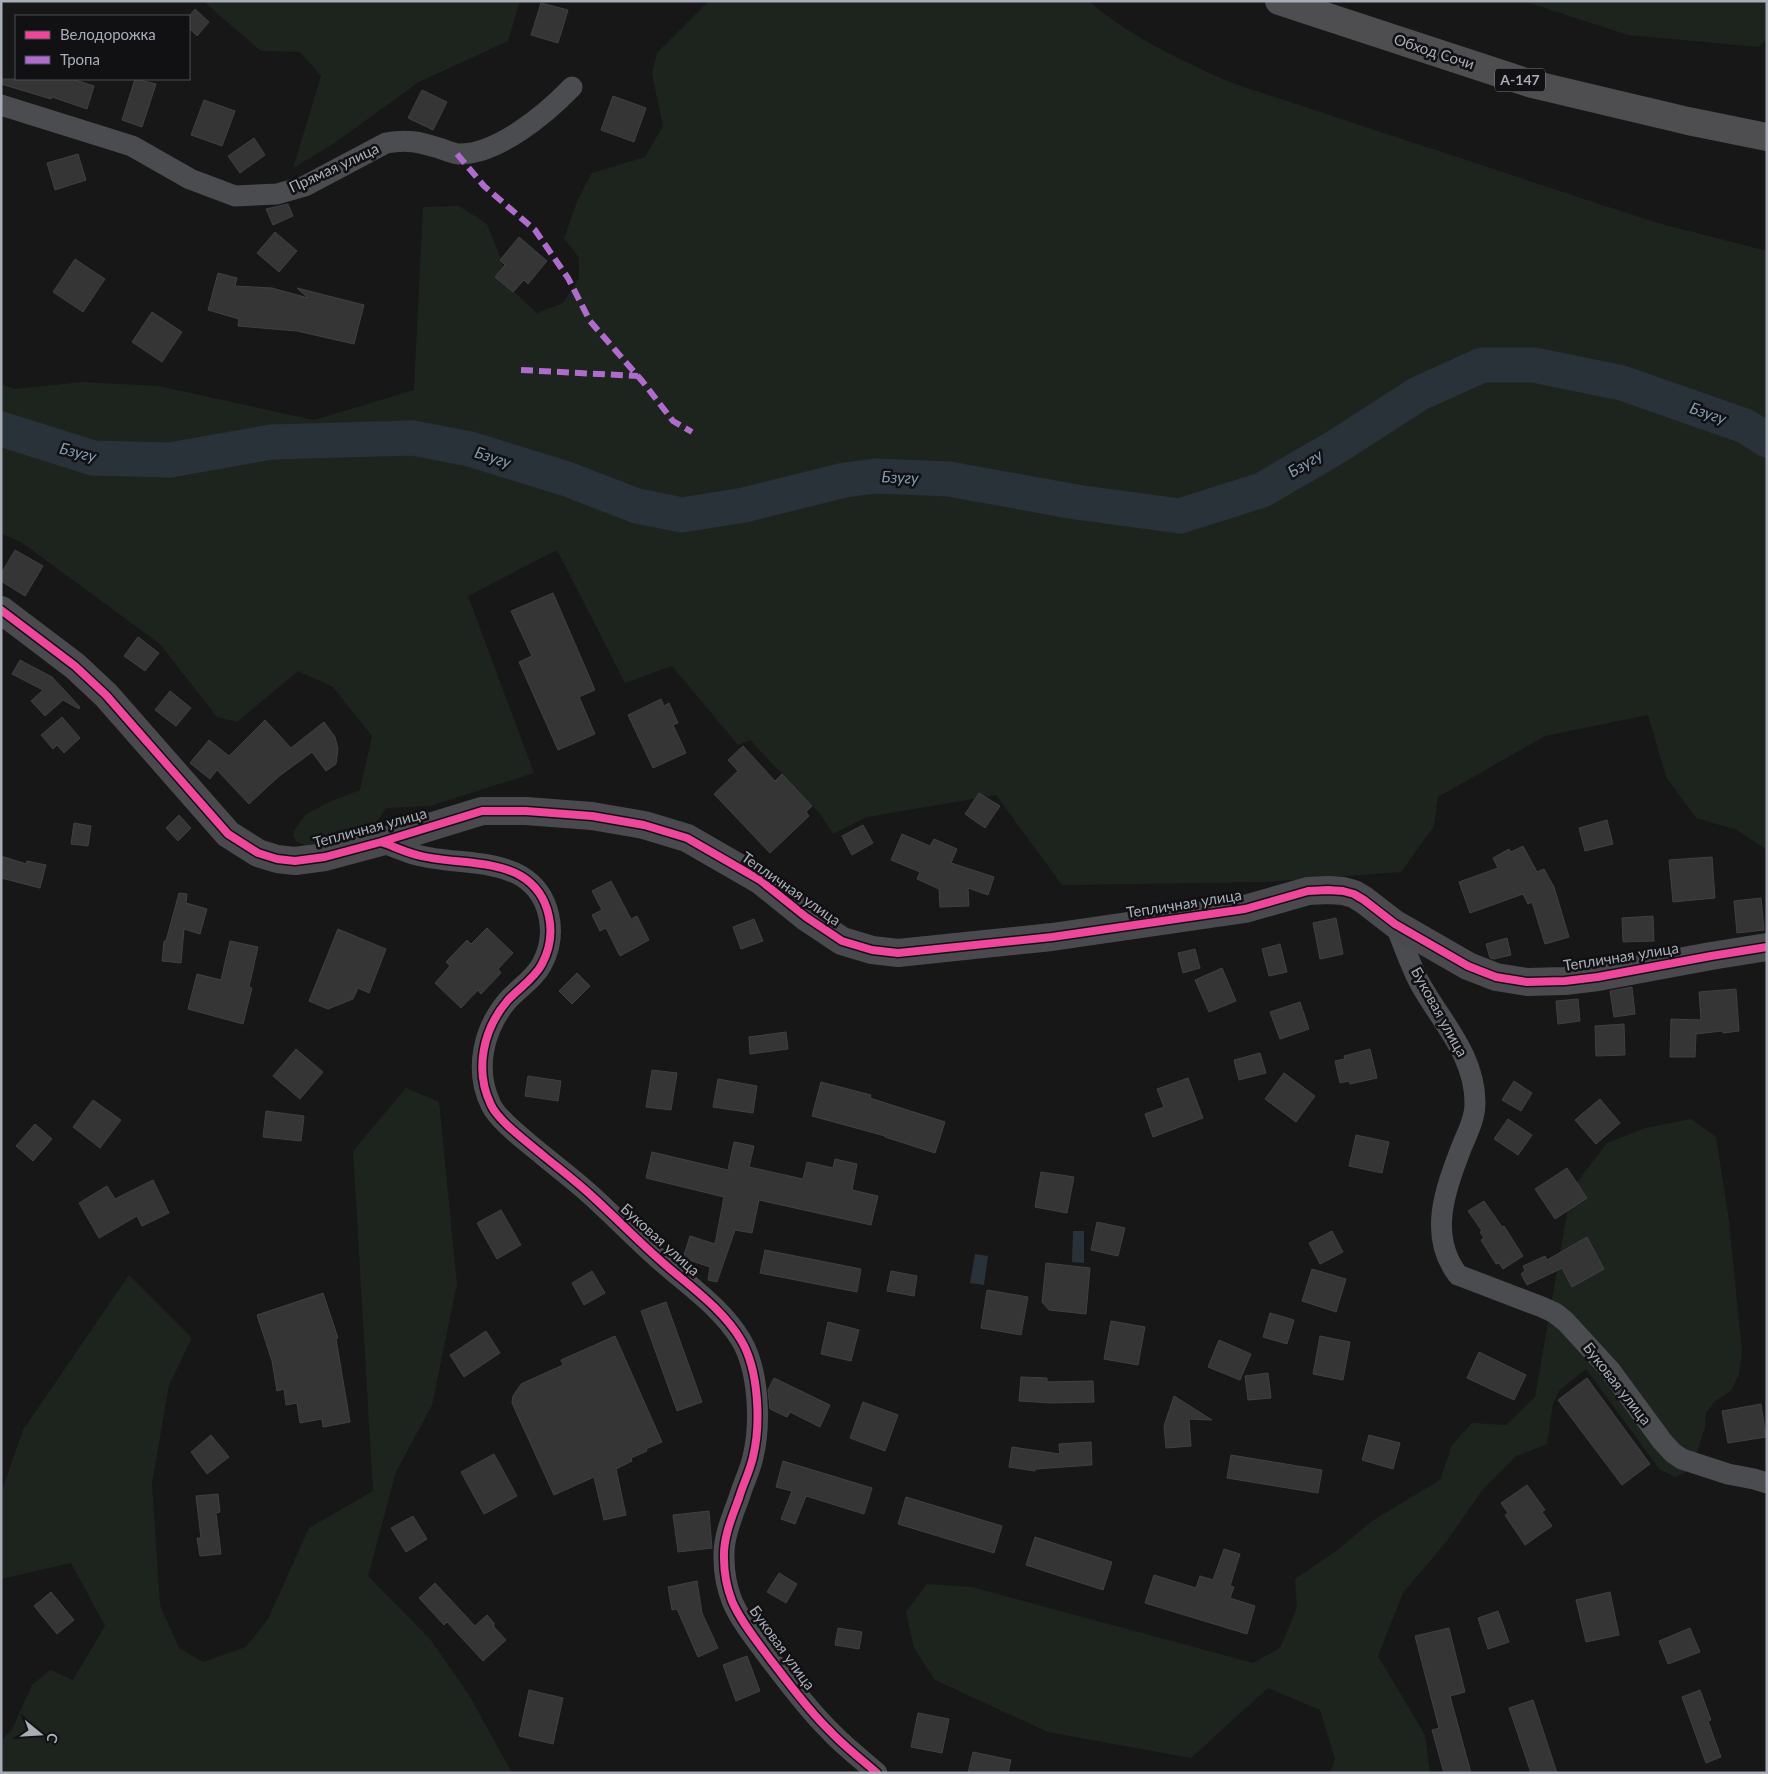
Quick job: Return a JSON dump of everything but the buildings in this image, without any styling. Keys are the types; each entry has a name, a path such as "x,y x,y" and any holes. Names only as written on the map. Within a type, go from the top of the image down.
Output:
{"highway":[{"name":"Обход Сочи","path":"1279,1 1532,84 1688,121 1767,137"}],"street":[{"name":"Прямая улица","path":"1,106 132,146 190,179 210,188 235,196 253,196 277,194 305,186 369,151 394,142 412,141 457,154 497,144 521,130 559,100 572,87"},
{"name":"Тепличная улица","path":"1,610 75,666 106,695 228,834 241,844 277,859 295,861 325,857 482,811 526,811 592,816 644,825 687,838 760,880 811,921 842,941 872,950 898,953 1052,937 1222,913 1245,909 1308,891 1335,891 1354,894 1395,924 1468,966 1496,977 1527,982 1598,978 1767,947"},
{"name":"Буковая улица","path":"381,842 418,856 502,868 521,876 535,888 547,905 552,929 550,946 541,966 506,1002 493,1023 483,1051 481,1073 485,1092 493,1109 507,1123 592,1196 662,1262 690,1285 729,1323 742,1342 750,1359 755,1384 756,1438 753,1458 726,1535 723,1555 725,1576 732,1601 751,1633 809,1709 830,1732 877,1773"},
{"name":"Буковая улица","path":"1395,924 1421,985 1470,1067 1474,1084 1475,1105 1471,1126 1448,1183 1443,1204 1441,1225 1444,1248 1449,1264 1458,1275 1556,1313 1610,1370 1662,1441 1674,1454 1682,1459 1728,1474 1767,1483"}],"shaded area":[{"path":"203,1 520,1 508,41 419,82 333,144 293,168 321,76 300,52 261,51"},
{"path":"709,1 1089,1 1104,14 1138,36 1174,56 1229,82 1654,222 1767,251 1767,850 1737,830 1696,818 1666,777 1648,715 1545,736 1438,797 1434,826 1401,872 1266,882 1062,885 996,795 867,817 833,834 821,815 750,740 738,745 672,666 625,683 557,550 468,596 534,773 430,806 386,808 376,823 358,838 305,845 297,842 293,837 294,831 305,815 329,802 360,790 372,736 333,687 298,671 237,722 217,717 160,644 21,542 1,534 1,384 14,389 84,382 158,386 314,420 414,390 423,207 459,206 487,224 502,262 509,287 537,313 563,303 579,278 579,258 564,238 578,199 592,173 645,157 663,126 652,74 657,53"},
{"path":"1523,1 1767,1 1767,38 1759,47 1628,35"},
{"path":"406,1088 439,1102 457,1284 432,1405 396,1472 368,1576 430,1639 469,1695 512,1773 1,1773 1,1741 12,1729 32,1685 50,1670 73,1680 105,1626 71,1563 1,1579 1,1493 23,1430 129,1275 192,1338 169,1385 152,1483 160,1605 179,1648 203,1662 246,1647 268,1619 309,1528 373,1491 353,1151"},
{"path":"1691,1119 1716,1137 1729,1221 1742,1351 1739,1374 1731,1391 1714,1402 1706,1413 1705,1428 1688,1471 1675,1477 1660,1470 1586,1369 1559,1391 1553,1404 1547,1444 1516,1456 1483,1489 1446,1542 1403,1593 1378,1656 1425,1735 1430,1773 1330,1773 1335,1759 1320,1710 1268,1688 1191,1758 1048,1732 935,1680 914,1648 906,1612 927,1584 972,1587 1253,1663 1280,1648 1297,1608 1295,1579 1336,1551 1372,1521 1440,1480 1452,1445 1472,1423 1506,1425 1535,1397 1571,1190 1607,1143 1645,1128"},
{"path":"1073,1231 1084,1231 1084,1263 1072,1262"},
{"path":"975,1254 988,1256 984,1285 970,1283"}],"waterway":[{"name":"Бзугу","path":"1,429 93,458 170,460 271,442 413,438 470,449 567,479 637,506 682,515 744,505 845,480 875,476 949,479 1076,502 1180,516 1262,490 1336,447 1418,394 1482,365 1534,365 1622,383 1745,426 1767,440"}],"marked path":[{"path":"457,154 484,186 535,230 568,278 590,321 643,382 673,421 692,432"},
{"path":"521,370 638,376"}],"cycle path":[{"path":"1,610 75,666 106,695 228,834 258,853 277,859 295,861 325,857 482,811 526,811 592,816 644,825 687,838 760,880 806,917 842,941 872,950 898,953 1052,937 1245,909 1308,891 1328,890 1354,894 1395,924 1468,966 1496,977 1527,982 1565,981 1598,977 1767,947"},
{"path":"381,842 412,854 429,858 484,864 510,871 521,876 531,884 545,904 550,928 547,952 539,969 508,1000 492,1024 487,1037 482,1064 486,1092 495,1112 508,1125 587,1192 652,1253 715,1308 741,1340 752,1366 755,1382 757,1429 752,1462 726,1535 724,1550 725,1569 730,1596 750,1631 806,1705 841,1742 877,1773"}]}
